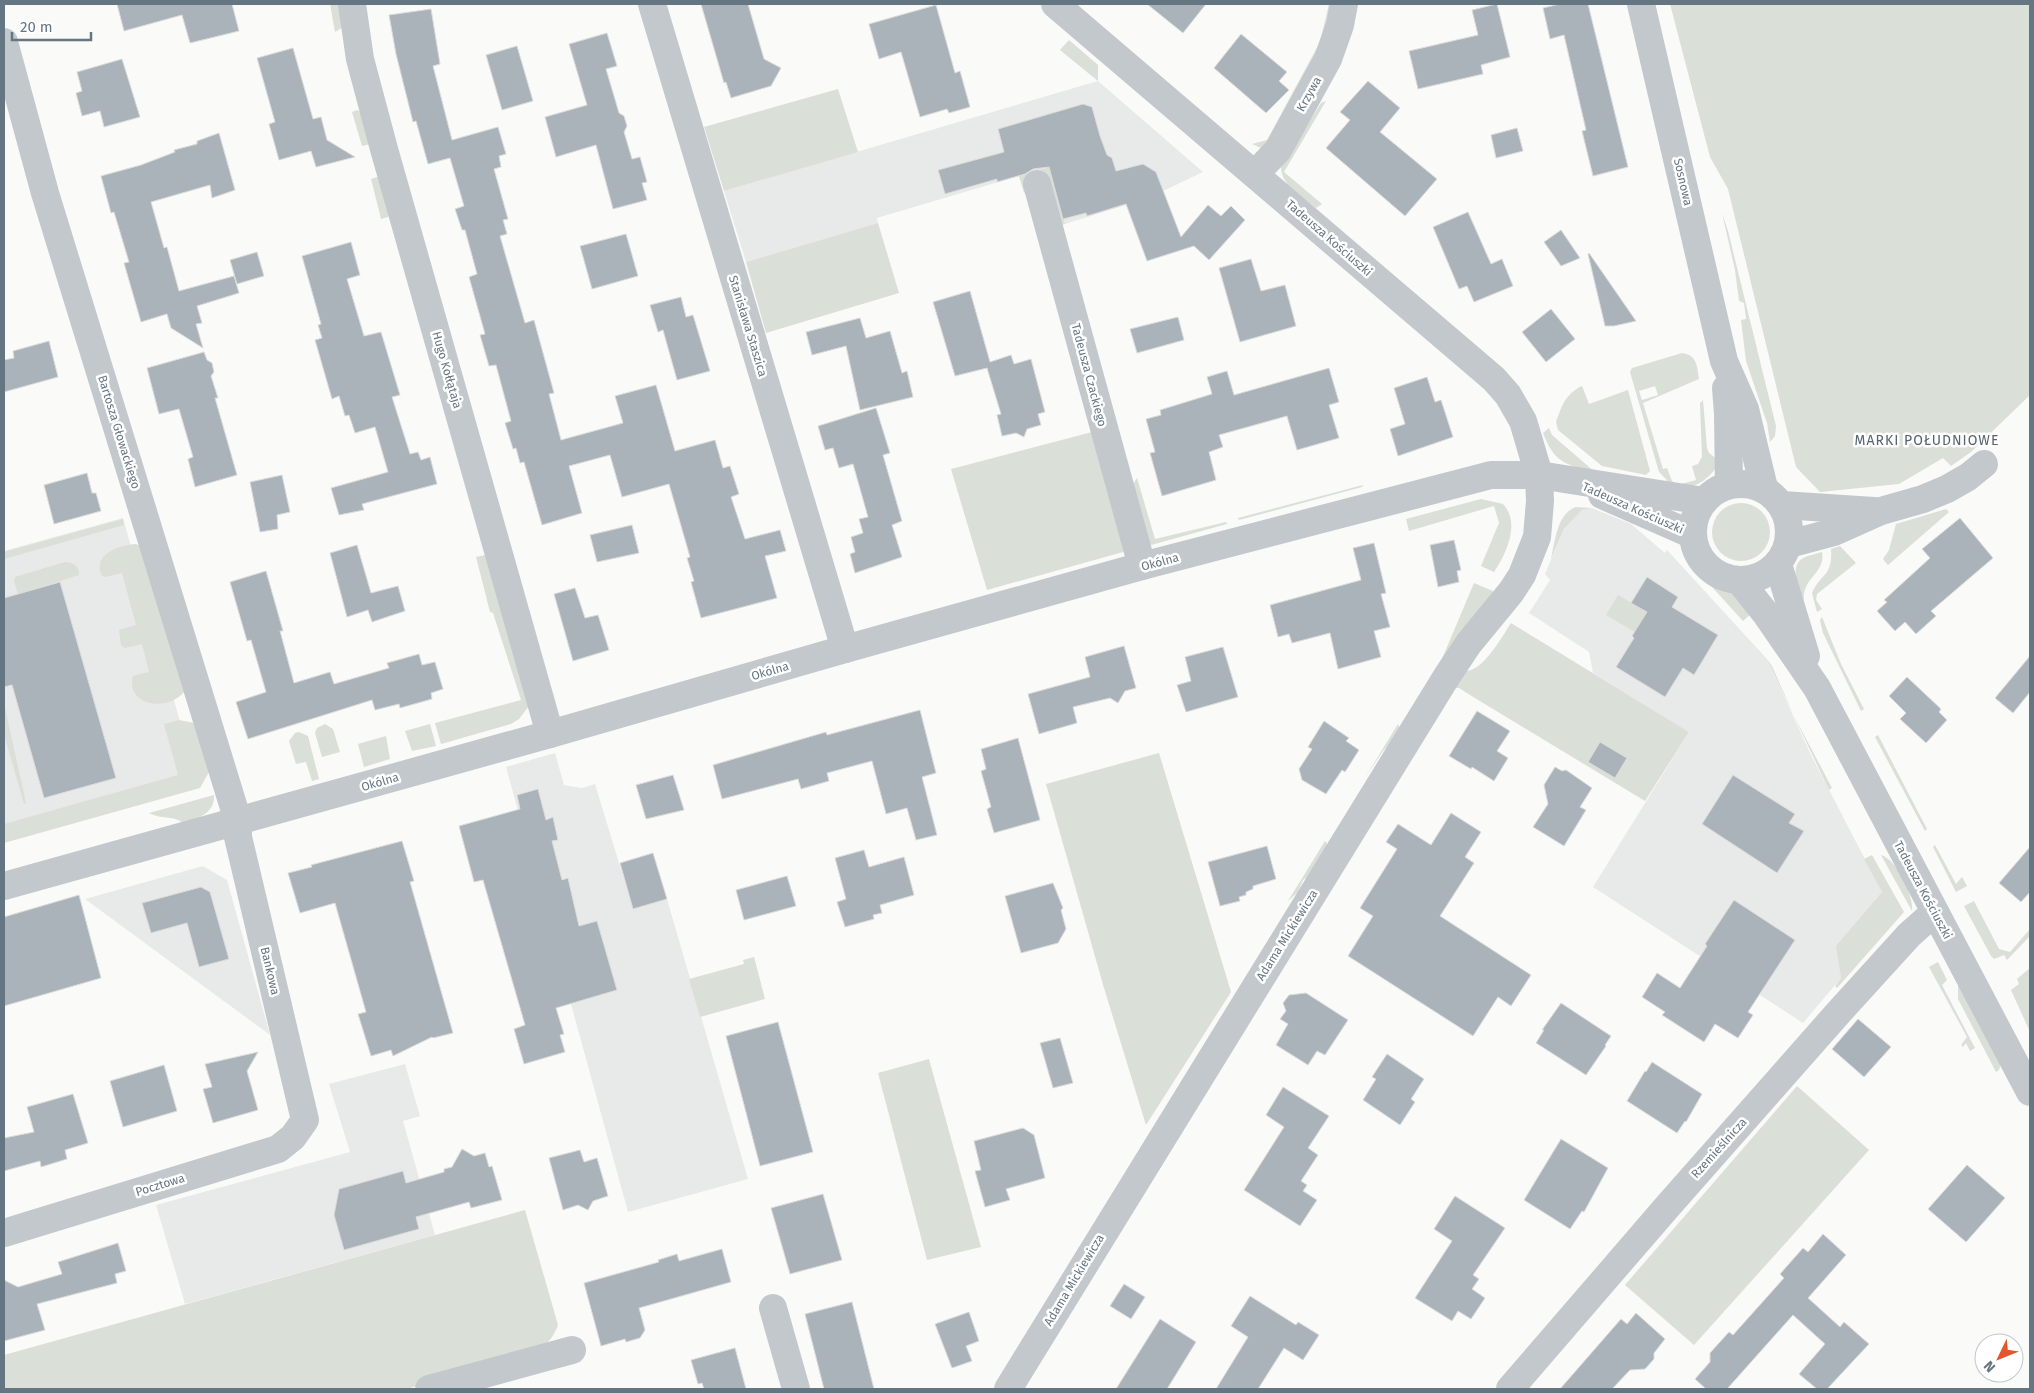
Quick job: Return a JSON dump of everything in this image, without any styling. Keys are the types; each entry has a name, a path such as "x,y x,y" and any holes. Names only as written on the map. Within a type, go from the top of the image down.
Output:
{"street":[{"name":"Hugo Kołłątaja","path":"352,4 360,59 384,149 550,734"},
{"name":"Stanisława Staszica","path":"652,4 845,649"},
{"name":"Tadeusza Kościuszki","path":"1055,4 1494,379 1518,409 1527,432 1539,475 1704,501"},
{"name":"Krzywa","path":"1255,174 1278,150 1328,59 1340,25 1344,4"},
{"name":"Sosnowa","path":"1641,4 1724,361 1728,414 1729,485"},
{"name":"Bartosza Głowackiego","path":"4,42 45,193 238,822"},
{"name":"Tadeusza Czackiego","path":"1037,184 1142,566"},
{"name":"Sosnowa","path":"1724,361 1745,409 1773,497"},
{"path":"1881,511 1773,497 1749,483 1729,485 1710,494 1704,501 1694,519 1693,535 1696,549 1708,566 1724,577 1738,580 1754,579 1764,575 1783,554 1881,511 1923,499 1947,489 1968,477 1984,464"},
{"name":"Okólna","path":"4,886 238,822 1142,566 1491,475 1539,475"},
{"name":"Adama Mickiewicza","path":"1008,1389 1447,676 1469,643 1511,592 1522,575 1537,537 1540,510 1539,475"},
{"name":"Tadeusza Kościuszki","path":"1574,481 1693,535"},
{"path":"1773,497 1790,524 1783,554"},
{"name":"Tadeusza Kościuszki","path":"1783,554 1817,688"},
{"name":"Tadeusza Kościuszki","path":"1738,580 1766,614 1817,688 2030,1092"},
{"name":"Bankowa","path":"238,822 238,837 305,1120"},
{"name":"Rzemieślnicza","path":"1510,1389 1839,1012 1909,935 1936,914"},
{"name":"Pocztowa","path":"4,1233 278,1149 293,1137 305,1120"},
{"path":"773,1308 796,1389"},
{"path":"429,1389 572,1350"}],"shaded area":[{"path":"330,4 339,4 343,27 335,32"},
{"path":"1329,4 1331,4 1330,30 1263,149 1252,144 1267,140 1320,42"},
{"path":"1670,4 2030,4 2030,395 1971,452 1951,466 1943,458 1899,484 1820,492 1796,467 1728,189 1710,157"},
{"path":"1069,40 1098,65 1098,81 1060,50"},
{"path":"1098,81 1203,172 1163,191 1126,205 1065,224 1049,167 877,218 878,223 746,262 724,191"},
{"path":"838,89 858,152 724,191 704,127"},
{"path":"1326,101 1284,172 1322,204 1316,208 1289,185 1282,174 1281,167 1321,103"},
{"path":"357,110 363,113 371,144 362,146 352,112"},
{"path":"1049,167 1065,224 1058,226 1027,191 1024,193 1019,176"},
{"path":"377,177 382,180 390,211 388,217 381,219 371,179"},
{"path":"1722,213 1776,426 1775,436 1770,442 1767,423 1746,361 1741,320 1746,319 1744,303 1739,301 1735,270"},
{"path":"878,223 899,293 766,333 746,262"},
{"path":"1682,353 1691,356 1695,362 1699,379 1643,403 1663,469 1667,468 1672,481 1677,485 1696,480 1692,466 1698,464 1702,457 1700,403 1703,400 1707,448 1709,453 1718,460 1717,467 1696,485 1684,487 1669,486 1666,479 1659,472 1630,372 1632,368","holes":["1655,386 1658,395 1642,400 1639,391"]},
{"path":"1582,386 1589,404 1628,390 1650,471 1646,475 1602,466 1558,430 1556,422 1565,401 1576,389"},
{"path":"1549,428 1552,435 1596,473 1569,465 1557,457 1547,443 1543,433"},
{"path":"1092,432 1124,549 1123,552 987,590 951,469"},
{"path":"1137,478 1155,539 1226,522 1227,524 1151,545 1146,538 1131,487"},
{"path":"1363,485 1362,487 1239,520 1238,518"},
{"path":"1481,499 1503,504 1511,520 1510,538 1507,548 1494,572 1481,566 1499,523 1494,506 1409,531 1406,519"},
{"path":"1741,503 1752,505 1765,516 1770,532 1768,543 1757,556 1741,561 1730,559 1717,548 1712,532 1714,521 1725,508"},
{"path":"1576,507 1592,508 1582,510 1564,529 1551,559 1561,522 1570,510"},
{"path":"1592,508 1631,524 1665,553 1667,550 1767,659 1811,755 1882,892 1837,946 1841,978 1803,1023 1593,887 1689,732 1593,673 1589,652 1529,613 1550,580 1545,574 1564,529 1582,510"},
{"path":"1946,509 1949,512 1888,565 1883,559 1889,550 1896,524"},
{"path":"123,518 198,786 4,840 4,551"},
{"path":"123,519 124,525 4,559 4,552"},
{"path":"136,544 140,546 184,692 177,698 159,704 141,700 135,694 132,686 133,676 149,672 142,644 125,648 121,645 119,630 136,625 122,573 105,577 102,576 100,568 104,556 109,552 122,546"},
{"path":"1840,546 1856,563 1817,594 1816,600 1822,609 1817,612 1812,593 1815,586 1828,570 1831,549"},
{"path":"1822,552 1820,566 1806,587 1804,602 1796,579 1796,567 1803,558"},
{"path":"485,555 529,706 519,719 511,724 441,744 435,723 521,700 493,613 490,612 476,557"},
{"path":"65,562 75,566 79,575 18,594 14,581 15,577"},
{"path":"1703,577 1714,584 1734,592 1754,611 1743,621"},
{"path":"1474,583 1493,591 1492,599 1453,643 1443,665 1401,731 1383,751 1365,778 1398,724 1400,730 1439,666"},
{"path":"1618,595 1647,612 1635,632 1606,615"},
{"path":"1822,617 1841,664 1864,709 1861,711 1823,633 1820,620"},
{"path":"1511,623 1689,732 1645,801 1459,688 1453,688 1466,671 1472,670 1485,660"},
{"path":"1767,659 1772,666 1794,716 1832,788 1829,790"},
{"path":"4,703 26,803 24,804 4,734"},
{"path":"179,720 194,723 210,770 200,788 4,843 4,824 178,775 164,724"},
{"path":"325,724 333,729 340,752 322,757 315,733 317,728"},
{"path":"430,724 436,746 412,751 405,731"},
{"path":"299,732 308,736 319,779 312,781 306,762 296,764 289,741 295,733"},
{"path":"1878,735 1927,829 1925,831 1875,737"},
{"path":"386,736 390,759 364,767 358,744"},
{"path":"555,753 564,785 582,788 595,784 633,909 667,899 748,1179 628,1212 506,767"},
{"path":"1159,753 1231,992 1146,1125 1104,988 1046,784"},
{"path":"214,795 212,807 204,815 193,819 182,822 149,813"},
{"path":"1325,841 1327,843 1325,852 1310,875 1303,880 1298,892 1288,901"},
{"path":"1935,845 1956,884 1962,877 1967,886 1956,892 1933,847"},
{"path":"1872,855 1904,912 1837,988 1835,986 1841,978 1836,946 1882,892 1864,859"},
{"path":"1881,855 1892,863 1903,879 1910,896 1912,911"},
{"path":"203,866 227,880 270,1035 85,899"},
{"path":"1974,901 1999,949 2010,952 2030,929 2030,936 2007,960 2004,955 1994,959 1991,956 1964,906"},
{"path":"754,957 765,999 700,1017 689,979 744,964 743,960"},
{"path":"1938,962 1947,980 1942,985 1975,1048 1970,1051 1966,1043 1963,1047 1961,1045 1967,1037 1929,967"},
{"path":"2030,968 2030,1032 2011,990 2019,984 2017,979"},
{"path":"1958,984 2001,1064 1996,1072 1958,999"},
{"path":"929,1059 981,1247 927,1260 878,1073"},
{"path":"405,1064 420,1116 403,1121 435,1235 185,1304 156,1205 350,1152 329,1084"},
{"path":"1797,1086 1869,1150 1694,1345 1625,1285"},
{"path":"525,1210 558,1325 547,1343 529,1355 406,1389 4,1389 4,1355"}],"building":[{"path":"117,4 232,4 239,31 190,43 182,15 124,31"},
{"path":"701,4 748,4 764,59 781,68 771,86 731,98 726,82 724,83"},
{"path":"1147,4 1206,4 1183,33"},
{"path":"1497,4 1510,57 1481,65 1483,74 1418,89 1409,51 1478,35 1472,10"},
{"path":"1560,4 1588,4 1628,167 1593,176 1582,131 1586,130 1564,35 1550,39 1543,8"},
{"path":"936,5 955,73 960,71 970,107 949,113 947,109 920,117 901,52 879,59 869,24"},
{"path":"431,9 440,64 433,66 452,140 498,127 506,154 499,156 501,167 494,169 508,219 503,220 507,234 500,236 525,323 534,320 554,393 549,394 561,440 623,423 615,396 656,385 675,451 715,440 723,468 730,466 739,494 731,497 745,539 780,530 786,551 765,556 777,598 701,618 691,582 694,581 687,558 690,557 669,484 622,497 610,455 569,466 582,513 542,525 524,462 520,463 516,448 513,449 505,423 511,421 496,365 489,366 480,335 485,334 469,277 477,274 465,230 462,230 455,209 464,206 450,158 428,164 416,121 413,122 396,54 389,15"},
{"path":"607,33 617,66 606,69 619,113 624,116 627,126 624,132 632,159 640,157 647,182 642,183 647,200 613,209 596,145 556,157 545,117 587,105 569,44"},
{"path":"1241,34 1287,72 1279,81 1289,90 1266,113 1214,68"},
{"path":"517,46 533,101 502,110 486,55"},
{"path":"293,48 313,119 321,117 327,140 355,157 316,167 311,151 279,160 269,124 275,122 257,58"},
{"path":"122,59 140,117 104,127 100,111 82,116 76,93 82,91 77,72"},
{"path":"1368,81 1400,108 1380,132 1437,179 1405,216 1326,148 1350,120 1340,112"},
{"path":"1083,104 1092,107 1107,155 1112,158 1116,171 1143,164 1156,172 1181,237 1208,205 1221,216 1231,206 1245,220 1209,260 1194,246 1147,261 1126,204 1087,216 1086,213 1063,219 1049,167 1033,169 1025,174 997,182 997,179 945,194 938,170 1004,152 998,129"},
{"path":"1517,128 1523,151 1496,158 1491,135"},
{"path":"219,133 235,190 212,198 210,185 151,202 164,248 167,247 179,291 234,276 239,293 197,306 202,323 196,324 203,348 171,328 167,314 141,322 124,263 129,262 114,212 111,213 101,176 141,165 175,152 174,150 197,144 197,141"},
{"path":"1468,212 1491,264 1502,259 1513,286 1474,302 1467,286 1459,289 1433,227"},
{"path":"1561,230 1580,258 1561,266 1544,242"},
{"path":"626,234 638,276 592,289 580,246"},
{"path":"351,242 360,275 347,279 364,336 381,332 400,395 392,397 410,454 418,452 421,460 430,457 437,484 362,504 364,510 339,515 331,488 388,472 375,427 355,433 349,415 345,416 339,396 332,399 315,340 322,338 318,325 321,324 302,256"},
{"path":"257,252 264,276 237,284 230,260"},
{"path":"1589,253 1636,321 1605,326"},
{"path":"1251,259 1261,291 1285,285 1296,326 1240,342 1219,268"},
{"path":"970,291 990,362 1011,355 1014,364 1031,359 1045,412 1038,414 1041,425 1027,429 1024,437 1016,433 1002,436 997,415 1001,414 987,368 955,376 933,302"},
{"path":"681,297 686,317 693,315 710,371 677,380 663,330 658,332 650,305"},
{"path":"1551,309 1575,339 1546,362 1522,332"},
{"path":"1178,317 1184,340 1137,353 1130,329"},
{"path":"860,318 866,338 890,331 902,373 907,371 913,397 860,410 846,346 812,355 806,332"},
{"path":"49,341 58,377 4,392 4,360 14,358 13,351"},
{"path":"204,352 207,360 212,363 214,372 211,376 218,398 215,398 237,475 195,487 188,459 193,457 179,409 159,414 147,368"},
{"path":"1329,368 1339,402 1329,405 1339,438 1297,450 1287,416 1219,435 1223,447 1209,452 1216,480 1162,496 1150,453 1155,452 1146,419 1161,415 1160,410 1212,394 1207,377 1227,371 1234,395"},
{"path":"1427,377 1435,402 1441,400 1453,437 1398,456 1390,429 1405,424 1394,388"},
{"path":"876,408 890,453 883,455 902,521 892,525 902,557 855,573 850,554 855,552 851,537 863,533 859,519 868,517 853,464 839,468 833,448 825,450 818,426"},
{"path":"87,473 92,493 96,493 101,511 54,524 44,485"},
{"path":"282,475 290,512 277,515 278,529 260,532 250,482"},
{"path":"1960,518 1993,558 1931,611 1936,616 1916,634 1905,622 1895,631 1877,611 1887,602 1884,600 1930,558 1922,549"},
{"path":"632,525 639,553 597,562 590,535"},
{"path":"1454,540 1461,570 1457,571 1459,582 1438,587 1430,545"},
{"path":"1374,543 1386,593 1381,594 1390,627 1374,631 1381,657 1338,669 1330,633 1292,643 1289,634 1278,637 1270,605 1361,580 1353,548"},
{"path":"357,545 371,593 398,586 405,611 372,622 368,610 347,617 330,553"},
{"path":"266,571 283,631 280,631 294,683 330,672 334,684 389,668 387,663 419,654 422,665 435,662 443,689 431,693 432,699 400,708 399,704 375,710 372,700 248,739 236,702 266,692 251,640 247,641 230,582"},
{"path":"1647,577 1678,597 1672,607 1718,635 1694,675 1683,668 1665,697 1616,667 1647,612 1631,603"},
{"path":"60,582 116,778 44,798 12,685 4,687 4,598"},
{"path":"575,588 585,618 598,615 609,650 573,661 554,594"},
{"path":"1124,646 1136,688 1125,691 1118,703 1110,698 1073,707 1077,723 1039,734 1028,694 1090,677 1085,657"},
{"path":"1223,647 1238,697 1186,712 1177,685 1191,681 1185,657"},
{"path":"2030,656 2030,692 2013,713 1995,698"},
{"path":"1907,677 1941,709 1939,712 1947,720 1926,743 1900,719 1906,713 1889,696"},
{"path":"920,710 936,773 922,777 937,835 916,840 907,808 886,814 872,761 827,773 829,781 801,789 798,779 722,799 713,765 826,732 827,735"},
{"path":"1477,711 1510,731 1497,751 1508,758 1494,781 1472,767 1471,769 1449,756"},
{"path":"1324,721 1349,738 1346,741 1359,750 1345,772 1342,770 1326,794 1302,780 1299,769 1312,749 1308,747"},
{"path":"1018,738 1040,820 994,833 987,809 991,807 981,771 986,769 981,749"},
{"path":"1600,742 1627,758 1615,778 1588,762"},
{"path":"1555,767 1562,771 1566,770 1592,788 1580,807 1586,810 1564,846 1533,827 1548,804 1544,785"},
{"path":"673,775 684,810 646,819 636,785"},
{"path":"1733,775 1795,814 1789,823 1804,831 1777,873 1702,824"},
{"path":"538,789 546,820 553,817 558,840 552,841 562,880 568,878 579,926 597,921 617,990 556,1008 564,1034 560,1035 565,1052 524,1064 514,1029 525,1025 483,880 474,882 459,826 520,809 517,795"},
{"path":"1451,813 1481,832 1465,857 1474,863 1440,916 1531,975 1511,1006 1498,997 1473,1036 1348,956 1373,916 1360,908 1397,849 1386,842 1398,824 1431,845"},
{"path":"402,841 414,881 410,882 453,1033 432,1037 393,1056 391,1050 371,1056 358,1014 366,1012 335,903 300,913 288,873"},
{"path":"1267,846 1276,879 1253,886 1253,889 1246,892 1246,895 1239,897 1240,901 1220,906 1208,862"},
{"path":"2030,847 2030,892 2021,902 1999,883"},
{"path":"864,850 869,867 904,857 914,895 880,905 882,913 873,915 874,919 845,927 837,902 846,899 835,858"},
{"path":"653,853 667,899 633,909 620,863"},
{"path":"787,876 796,906 744,920 736,890"},
{"path":"1053,883 1063,908 1061,910 1066,929 1058,943 1021,953 1005,896"},
{"path":"201,887 210,892 229,959 199,967 187,923 151,933 142,903"},
{"path":"79,895 101,978 4,1006 4,917"},
{"path":"1734,900 1795,940 1748,1012 1753,1015 1738,1038 1715,1024 1704,1042 1662,1015 1665,1012 1642,997 1657,973 1680,988 1707,946 1705,944"},
{"path":"1306,993 1348,1020 1325,1055 1317,1051 1308,1065 1276,1045 1288,1024 1280,1019 1286,1011 1283,1003 1289,995"},
{"path":"1561,1003 1611,1036 1586,1075 1536,1043 1544,1030 1542,1030"},
{"path":"1858,1019 1891,1047 1864,1077 1832,1049"},
{"path":"778,1022 813,1152 760,1166 726,1036"},
{"path":"1060,1038 1073,1083 1053,1088 1040,1043"},
{"path":"258,1052 247,1071 258,1110 213,1123 203,1089 212,1087 205,1064"},
{"path":"1387,1054 1424,1079 1411,1099 1415,1102 1400,1125 1363,1100 1376,1079 1372,1077"},
{"path":"1652,1062 1702,1094 1686,1122 1677,1133 1627,1101"},
{"path":"164,1065 177,1111 123,1127 110,1081"},
{"path":"1283,1087 1329,1116 1308,1148 1318,1155 1301,1181 1307,1185 1303,1191 1317,1200 1300,1226 1244,1190 1284,1127 1266,1115"},
{"path":"73,1094 88,1143 65,1150 67,1159 41,1167 40,1161 4,1171 4,1138 34,1132 27,1107"},
{"path":"1023,1128 1034,1135 1045,1178 1006,1189 1010,1200 985,1207 975,1171 981,1170 974,1141"},
{"path":"1561,1139 1608,1168 1584,1212 1582,1211 1570,1229 1524,1200"},
{"path":"462,1149 474,1156 485,1153 489,1167 492,1166 502,1200 471,1208 469,1202 416,1217 419,1229 344,1250 334,1215 339,1189 403,1171 406,1183 444,1172 444,1169 452,1167"},
{"path":"580,1150 584,1162 597,1158 608,1196 593,1201 588,1210 578,1205 563,1210 549,1158"},
{"path":"1967,1165 2005,1198 1966,1242 1928,1209"},
{"path":"823,1194 842,1260 790,1274 771,1208"},
{"path":"1455,1196 1505,1228 1473,1275 1479,1279 1472,1289 1485,1298 1471,1319 1458,1311 1452,1321 1415,1298 1452,1241 1434,1229"},
{"path":"1823,1234 1846,1255 1808,1298 1840,1327 1844,1322 1869,1344 1827,1389 1817,1389 1799,1374 1825,1344 1793,1315 1727,1389 1706,1389 1695,1379 1710,1362 1710,1353 1729,1332 1733,1335 1784,1278 1780,1274 1803,1248 1808,1252"},
{"path":"118,1243 126,1271 115,1274 117,1283 37,1304 45,1330 4,1341 4,1280 18,1287 62,1274 58,1262"},
{"path":"722,1249 731,1282 639,1308 645,1330 640,1338 626,1342 625,1339 601,1346 584,1283 659,1262 658,1260 677,1254 679,1261"},
{"path":"1124,1284 1145,1297 1131,1319 1110,1306"},
{"path":"1250,1296 1296,1325 1298,1322 1319,1335 1303,1360 1284,1348 1258,1389 1216,1389 1248,1337 1231,1326"},
{"path":"852,1302 874,1389 824,1389 805,1314"},
{"path":"969,1312 979,1341 966,1346 972,1361 952,1368 935,1324"},
{"path":"1636,1313 1665,1339 1654,1353 1654,1359 1645,1369 1630,1370 1612,1389 1560,1389 1621,1319 1627,1324"},
{"path":"1160,1319 1196,1342 1167,1389 1116,1389"},
{"path":"735,1348 746,1389 704,1389 702,1383 698,1384 691,1360"}],"district":[{"name":"MARKI POŁUDNIOWE","path":"1927,440"}]}
